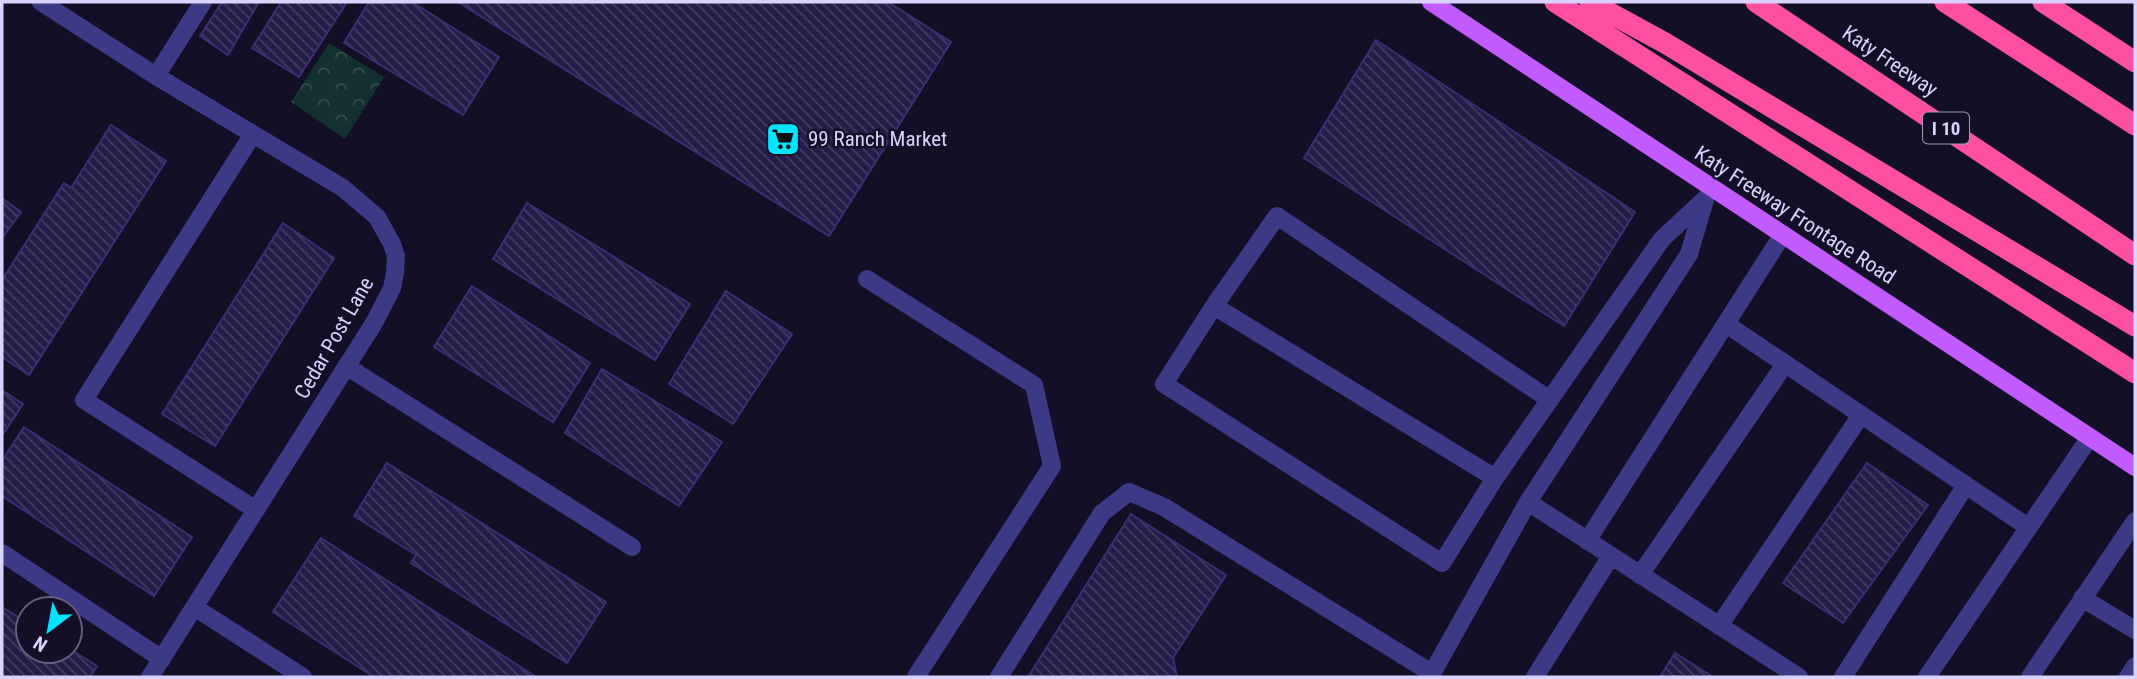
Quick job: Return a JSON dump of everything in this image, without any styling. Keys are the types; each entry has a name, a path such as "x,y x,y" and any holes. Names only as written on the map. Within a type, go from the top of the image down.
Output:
{"highway":[{"path":"1555,2 2135,373"},
{"path":"1590,2 1665,43 2135,326"},
{"name":"Katy Freeway","path":"1756,2 2135,255"},
{"path":"1945,2 2135,125"},
{"path":"2043,2 2135,62"}],"main road":[{"name":"Katy Freeway Frontage Road","path":"1431,2 1709,194 1783,234 2135,467"}],"street":[{"name":"Cedar Post Lane","path":"41,2 149,72 343,188 377,217 396,256 392,288 346,366 150,677"},
{"path":"149,72 203,2"},
{"path":"253,134 84,400 256,510"},
{"path":"1550,400 1277,216 1164,384 1442,563 1495,478 1550,400 1662,239 1709,194"},
{"path":"999,677 1102,513 1129,492 1164,507 1432,676 1528,502 1689,254 1709,194"},
{"path":"1587,541 1783,234"},
{"path":"867,279 1034,384 1052,466 916,677"},
{"path":"1214,306 1495,478"},
{"path":"1726,324 2028,527"},
{"path":"1640,575 1785,364"},
{"path":"346,366 632,547"},
{"path":"1719,626 1861,415"},
{"path":"1927,677 2090,437"},
{"path":"1843,677 1966,485"},
{"path":"1528,502 1799,677"},
{"path":"2030,677 2135,521"},
{"path":"2,554 162,659"},
{"path":"1535,677 1611,556"},
{"path":"2082,598 2135,630"},
{"path":"194,607 303,677"},
{"path":"2128,677 2135,666"}],"green space":[{"path":"329,43 384,77 345,139 291,102"}],"building":[{"path":"222,2 259,2 228,55 200,36"},
{"path":"281,2 347,2 299,77 252,48"},
{"path":"369,2 412,2 499,57 463,115 344,43"},
{"name":"99 Ranch Market","path":"458,2 888,2 951,42 829,236"},
{"path":"1376,40 1635,212 1564,326 1304,158"},
{"path":"111,125 166,161 29,375 2,357 2,280 64,183 71,188"},
{"path":"2,198 21,212 2,238"},
{"path":"527,203 690,304 655,360 493,259"},
{"path":"283,223 334,258 215,446 162,414"},
{"path":"472,286 590,363 553,422 434,347"},
{"path":"726,291 792,334 733,424 669,384"},
{"path":"602,369 722,442 679,506 565,433"},
{"path":"2,390 23,404 2,436"},
{"path":"24,427 192,537 154,596 2,496 2,461"},
{"path":"387,463 606,602 567,663 411,563 416,555 354,516"},
{"path":"1867,463 1928,505 1843,623 1783,583"},
{"path":"1131,514 1226,575 1173,658 1177,677 1028,677"},
{"path":"321,538 536,677 374,677 273,612"},
{"path":"2,607 14,614 14,665 84,665 84,658 97,666 90,677 2,677"},
{"path":"1675,653 1713,677 1660,677"}],"place":[{"name":"99 Ranch Market","path":"783,139"}]}
